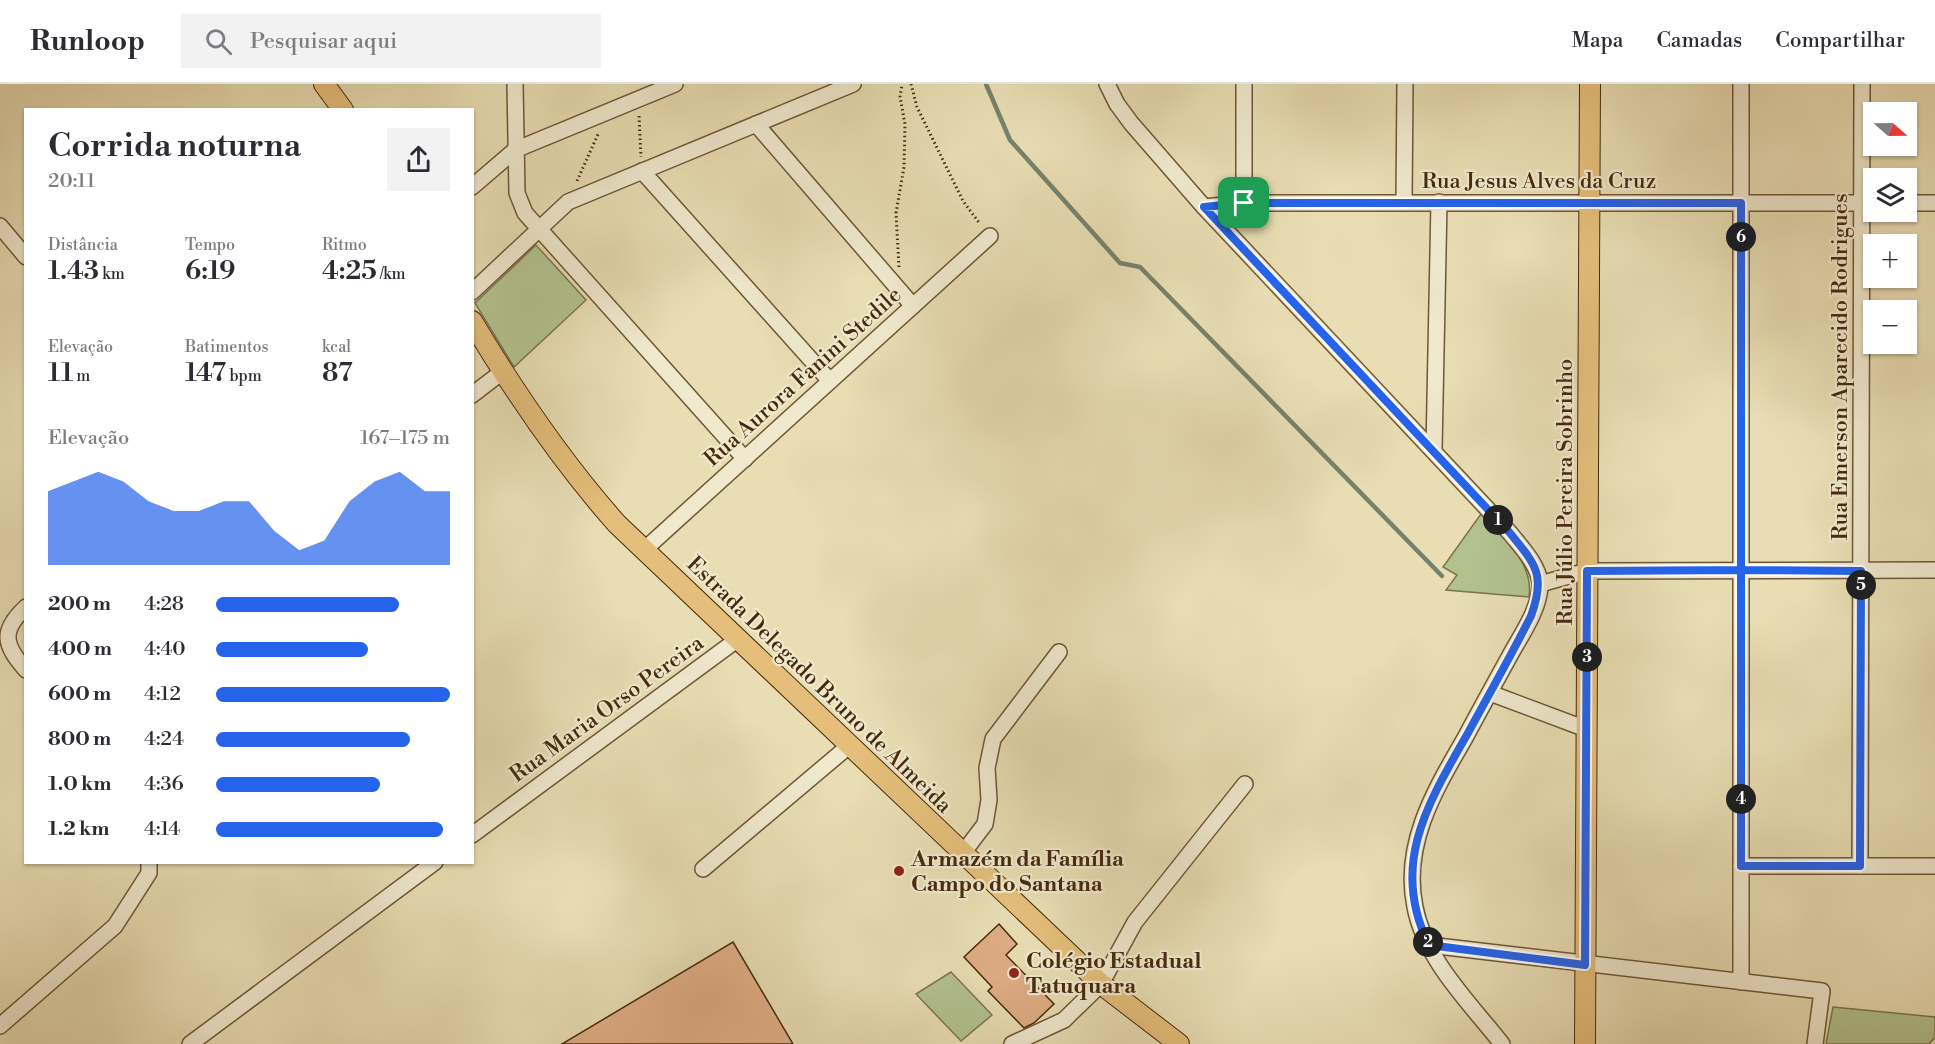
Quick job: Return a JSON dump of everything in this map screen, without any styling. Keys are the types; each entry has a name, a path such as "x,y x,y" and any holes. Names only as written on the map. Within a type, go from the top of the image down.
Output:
{"main road":[{"path":"324,84 342,108"},
{"name":"Rua Júlio Pereira Sobrinho","path":"1585,1044 1590,84"},
{"name":"Estrada Delegado Bruno de Almeida","path":"474,324 502,372 558,454 589,492 644,550 1101,984 1179,1044"}],"street":[{"path":"515,84 515,150 519,204 538,230 745,459"},
{"path":"474,185 515,150 673,84"},
{"path":"474,290 568,202 853,84"},
{"path":"1107,84 1117,104 1131,123 1204,207 1434,450 1521,546 1537,573 1540,584 1531,616 1425,810 1415,849 1412,887 1415,909 1429,945 1452,980 1502,1044"},
{"path":"1244,84 1244,203"},
{"path":"1404,202 1405,84"},
{"path":"1741,84 1741,982"},
{"name":"Rua Emerson Aparecido Rodrigues","path":"1862,84 1866,168"},
{"path":"756,124 913,306"},
{"path":"642,171 830,381"},
{"name":"Rua Jesus Alves da Cruz","path":"1204,207 1244,203 1404,202 1863,203"},
{"path":"1434,450 1439,202"},
{"path":"1917,203 1935,203"},
{"name":"Rua Emerson Aparecido Rodrigues","path":"1860,866 1861,571 1867,222"},
{"path":"0,226 24,255"},
{"name":"Rua Aurora Fanini Stedile","path":"644,550 990,236"},
{"path":"474,393 502,372"},
{"path":"1540,584 1587,571 1935,570"},
{"path":"24,608 12,617 5,633 8,650 24,668"},
{"name":"Rua Maria Orso Pereira","path":"474,834 738,639"},
{"path":"963,853 985,824 989,800 987,768 993,739 1059,652"},
{"path":"1490,693 1586,729"},
{"path":"704,869 850,745"},
{"path":"1012,1044 1064,1020 1101,984 1136,922 1245,784"},
{"path":"0,1026 116,926 148,873 149,864"},
{"path":"190,1044 432,864"},
{"path":"1741,866 1935,866"},
{"path":"1429,945 1822,991 1815,1044"}],"path":[{"path":"900,292 897,213 904,167 905,124 900,97 902,84"},
{"path":"911,84 917,107 963,201 990,236"},
{"path":"638,100 642,171"},
{"path":"568,202 609,111"}],"green space":[{"path":"536,245 586,300 514,367 475,303"},
{"path":"1481,514 1507,541 1522,561 1527,572 1529,597 1446,590 1457,575 1443,567"},
{"path":"951,972 992,1015 961,1041 916,994"},
{"path":"1833,1007 1935,1017 1935,1037 1929,1044 1826,1044"}],"building":[{"name":"Colégio Estadual Tatuquara","path":"999,924 1017,944 1006,955 1054,1004 1034,1023 1024,1028 988,991 992,987 964,957"},
{"path":"733,942 793,1044 562,1044"}],"waterway":[{"path":"986,84 1010,140 1120,263 1140,267 1442,576"}],"place":[{"name":"Armazém da Família Campo do Santana","path":"899,871"},
{"name":"Colégio Estadual Tatuquara","path":"1014,973"}],"route":[{"path":"1244,203 1204,207 1510,533 1530,560 1540,584 1537,600 1520,638 1425,810 1412,866 1412,887 1415,909 1429,945 1585,965 1587,571 1741,570 1741,866 1860,866 1861,571 1741,570 1741,203 1244,203"}]}
